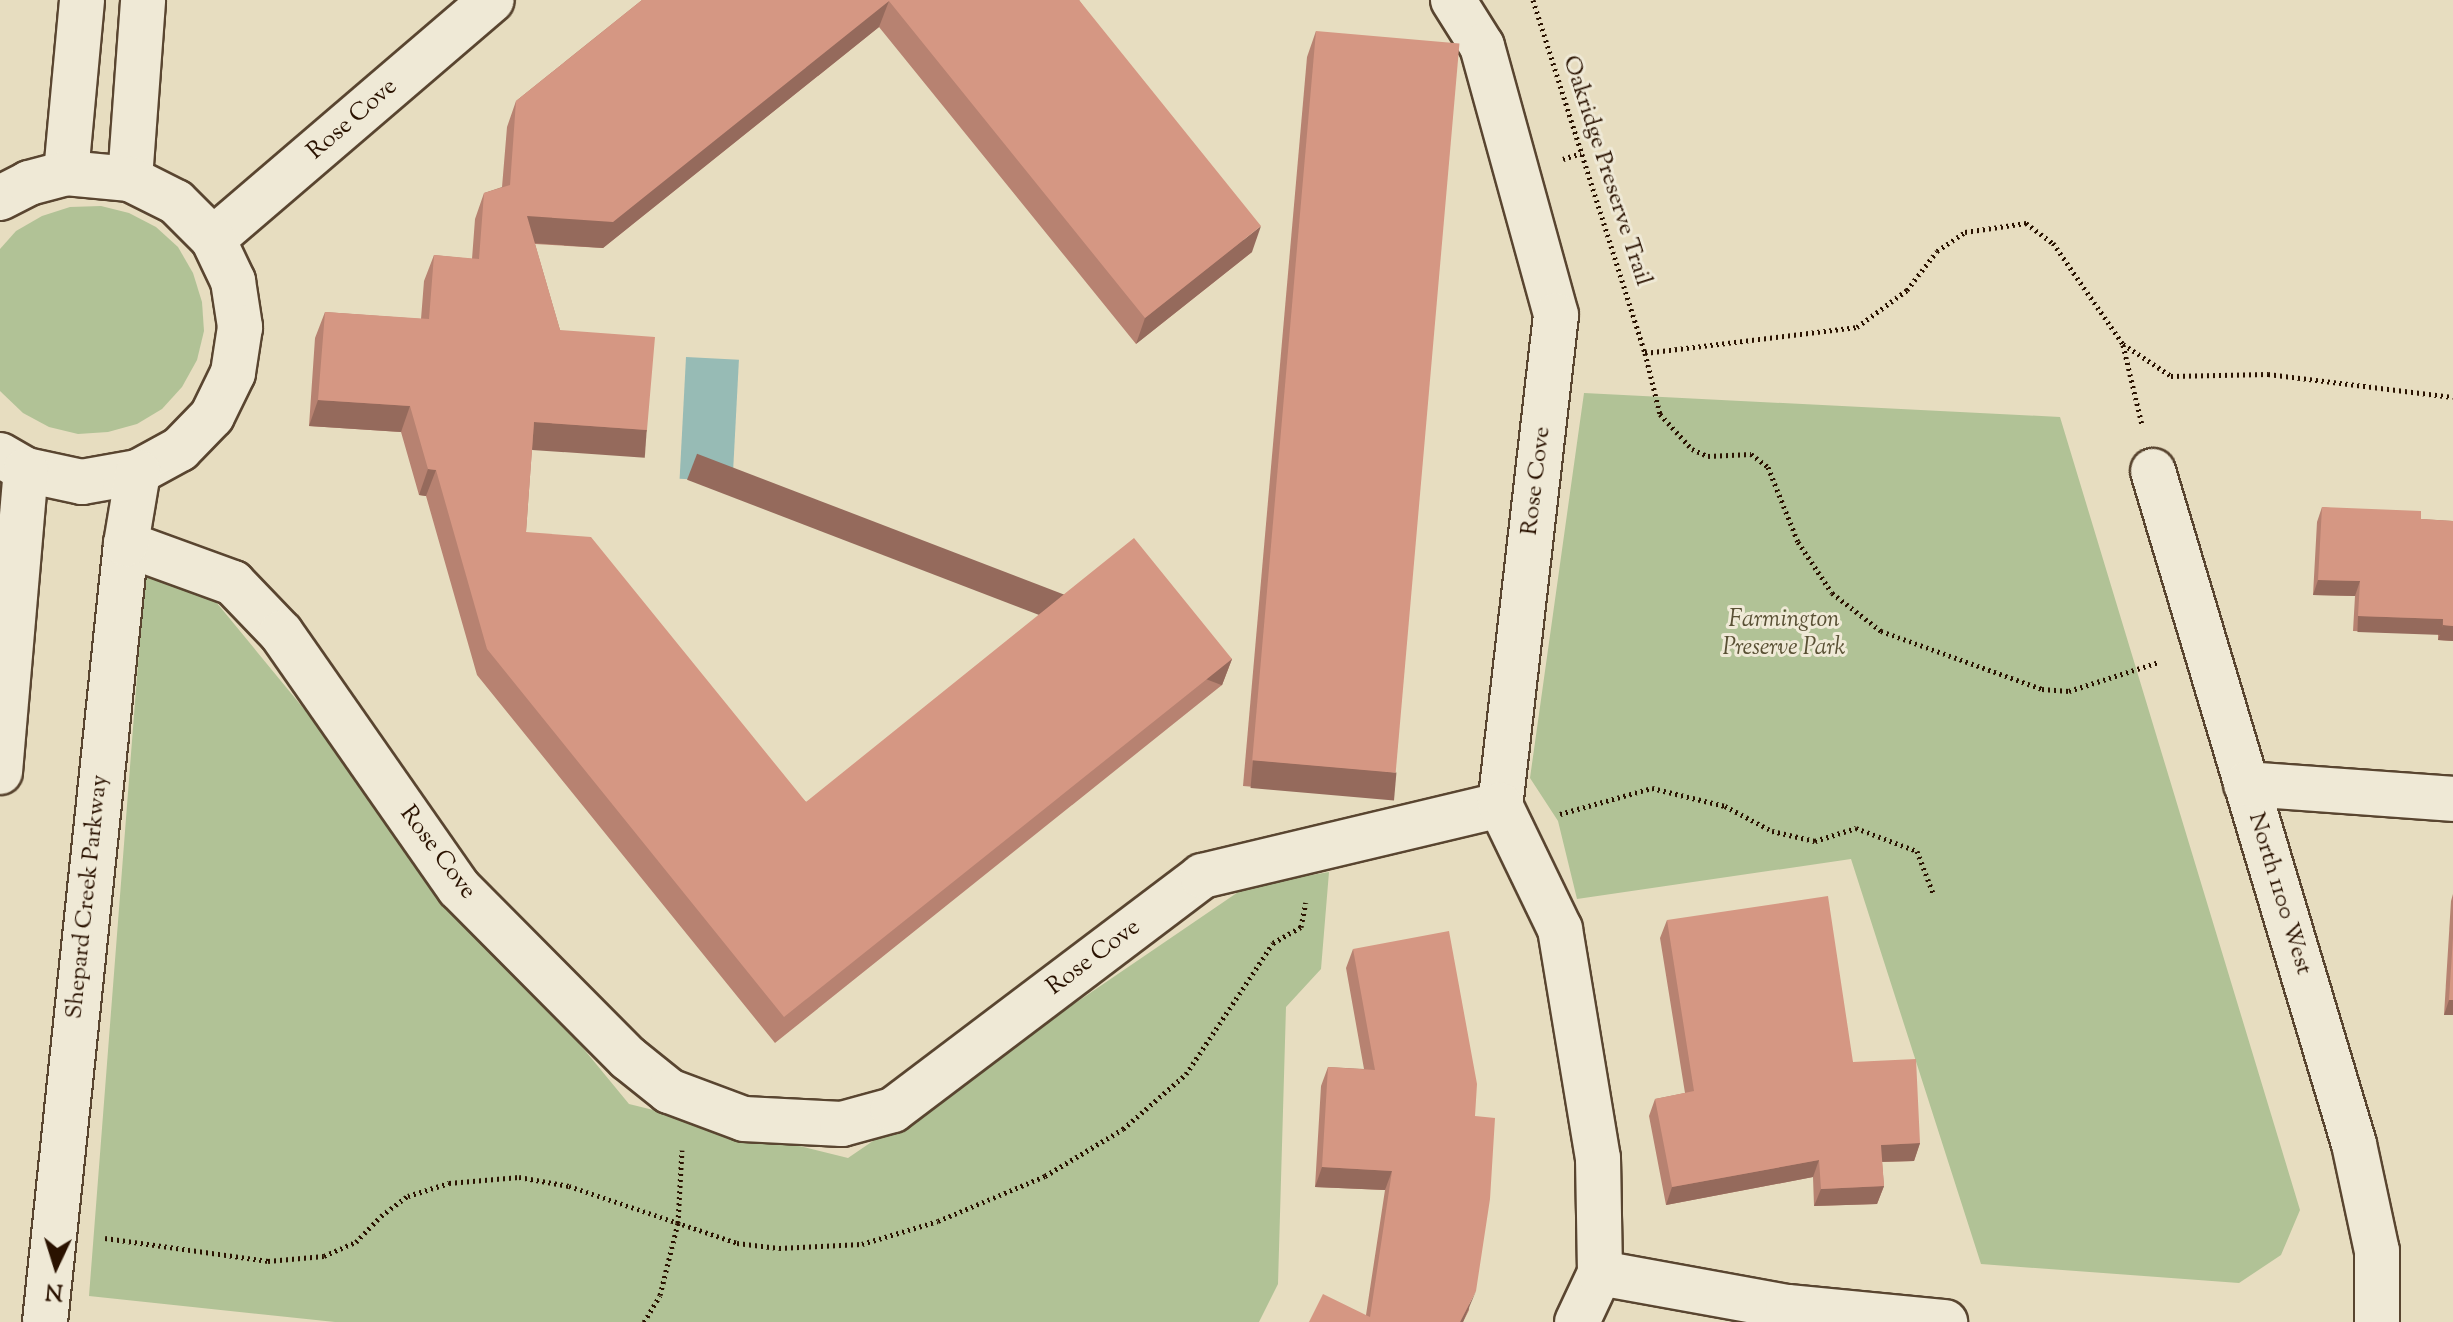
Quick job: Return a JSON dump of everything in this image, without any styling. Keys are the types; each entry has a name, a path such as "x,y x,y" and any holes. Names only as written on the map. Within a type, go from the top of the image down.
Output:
{"street":[{"path":"66,173 82,0"},
{"path":"130,179 143,0"},
{"name":"Rose Cove","path":"213,239 492,0"},
{"name":"Rose Cove","path":"126,544 233,583 281,633 459,888 628,1058 669,1091 744,1119 842,1124 893,1110 1202,876 1500,805 1556,315 1482,46 1453,0"},
{"path":"0,198 29,183 66,173 130,179 176,202 213,239 233,281 240,327 233,373 212,416 180,449 138,472 82,482 13,462 0,772"},
{"name":"North 1100 West","path":"2153,471 2354,1144 2377,1251 2377,1322"},
{"name":"Shepard Creek Parkway","path":"45,1322 126,544 138,472"},
{"path":"2246,784 2453,799"},
{"path":"1500,805 1560,929 1598,1158 1600,1273 1577,1322"},
{"path":"1600,1273 1788,1307 1945,1322"}],"path":[{"name":"Oakridge Preserve Trail","path":"1533,0 1645,353 1660,414 1692,449 1708,456 1751,454 1768,467 1798,542 1832,593 1881,631 2042,689 2069,691 2206,647"},
{"path":"1645,353 1857,327 1907,290 1937,251 1965,232 2026,223 2053,243 2123,344 2153,471"},
{"path":"2123,344 2171,376 2268,374 2453,397"},
{"path":"1500,805 1565,815 1652,788 1725,806 1772,831 1815,841 1856,828 1917,851 1933,893"},
{"path":"644,1322 660,1295 678,1223 682,1138"}],"green space":[{"path":"101,206 129,213 156,227 178,247 193,273 202,302 204,331 197,360 182,387 162,409 137,424 108,432 78,434 49,427 23,413 0,391 0,249 16,231 42,216 70,207"},
{"name":"Farmington Preserve Park","path":"1584,393 2060,417 2300,1210 2281,1255 2239,1283 1981,1264 1851,859 1577,899 1558,821 1530,778"},
{"path":"145,573 207,591 629,1104 848,1158 1247,886 1329,872 1321,969 1286,1007 1278,1284 1259,1322 335,1322 89,1296"}],"water":[{"path":"686,357 739,360 733,482 680,479"}],"building":[{"path":"642,0 1079,0 1261,226 1145,318 889,1 613,222 527,216 560,330 655,337 647,430 534,422 526,532 591,537 806,802 1134,538 1232,659 784,1017 487,649 436,470 428,469 410,406 318,400 325,312 429,319 434,255 479,259 484,193 510,185 516,101"},
{"path":"1316,31 1459,44 1396,773 1252,760"},
{"path":"2322,507 2421,511 2421,519 2453,521 2453,626 2443,625 2443,619 2358,616 2360,581 2318,580"},
{"path":"1828,896 1853,1062 1916,1059 1920,1143 1881,1145 1884,1186 1821,1189 1819,1160 1672,1187 1655,1099 1694,1091 1667,920"},
{"path":"1449,931 1477,1084 1475,1116 1495,1118 1490,1199 1476,1291 1460,1322 1309,1322 1323,1294 1370,1317 1392,1171 1322,1167 1328,1067 1375,1070 1353,949"},
{"path":"2453,937 2453,1000 2449,1000"}]}
